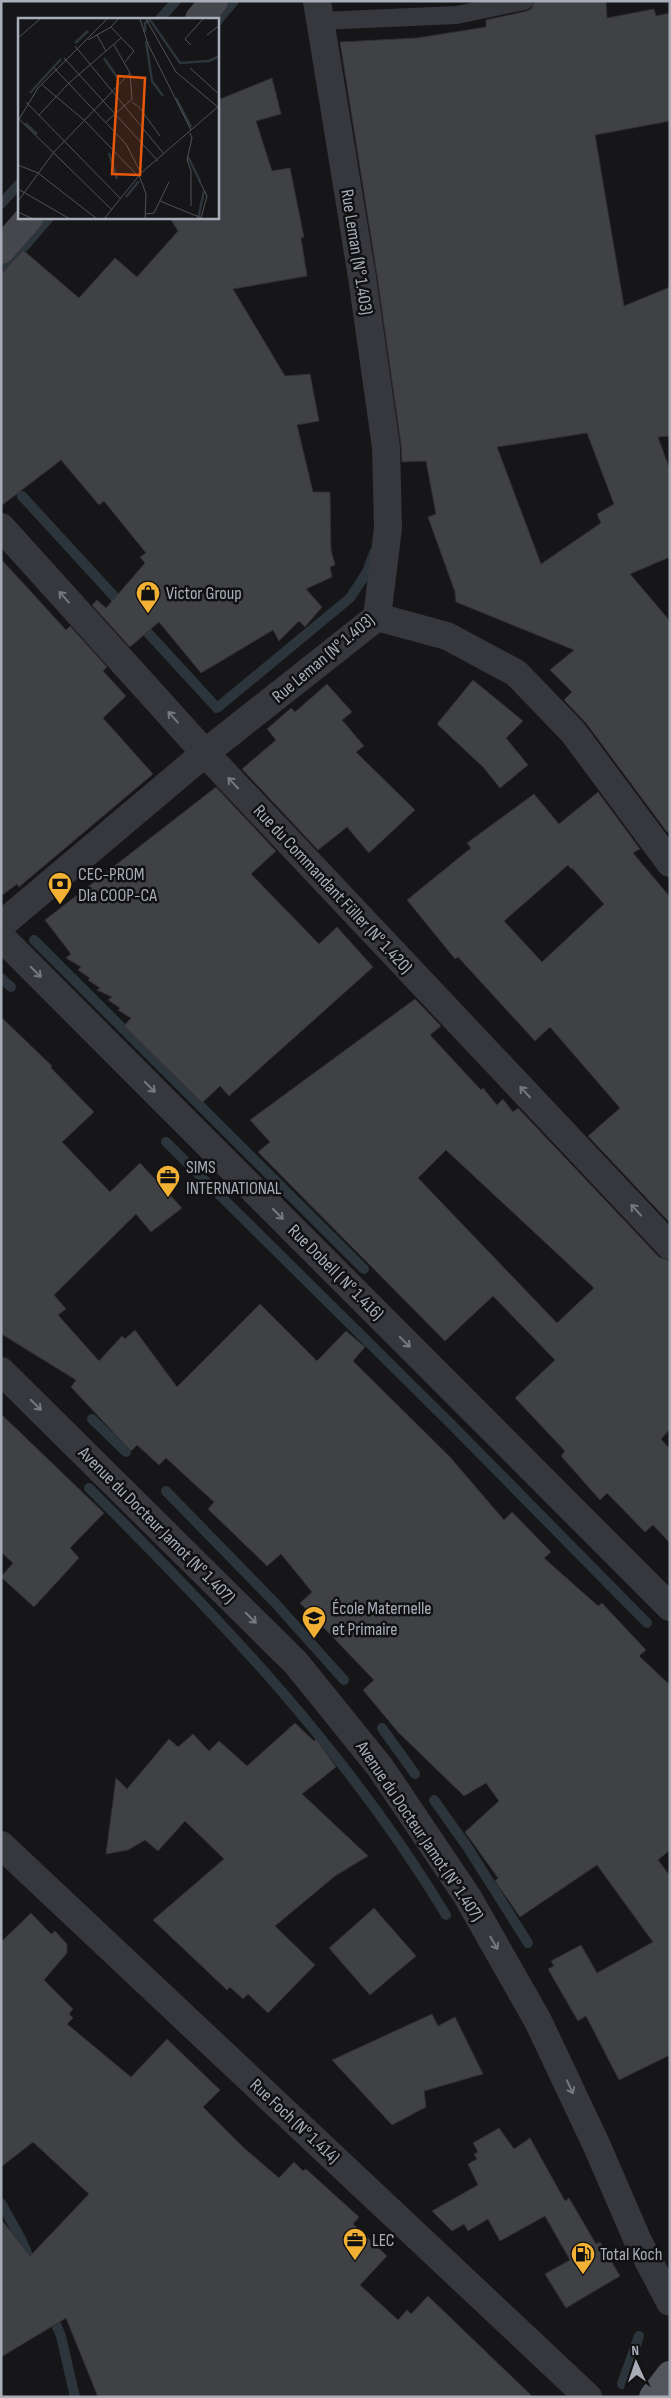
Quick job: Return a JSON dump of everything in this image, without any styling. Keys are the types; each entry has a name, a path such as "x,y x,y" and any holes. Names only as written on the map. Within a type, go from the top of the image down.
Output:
{"street":[{"path":"200,18 214,1"},
{"name":"Rue Leman (N° 1.403)","path":"1,925 205,753 377,617 388,528 386,448 362,277 319,11"},
{"path":"1,250 28,219"},
{"name":"Rue du Commandant Füller (N° 1.420)","path":"1,527 205,753 670,1246"},
{"path":"377,617 446,636 516,673 573,732 670,863"},
{"name":"Rue Dobell ( N° 1.416)","path":"1,937 670,1607"},
{"name":"Avenue du Docteur Jamot (N° 1.407)","path":"1,1371 296,1663 380,1767 467,1896 538,2021 596,2144 638,2241 670,2302"},
{"name":"Rue Foch (N° 1.414)","path":"1,1845 588,2397"}],"lane":[{"path":"319,11 457,15 524,1"}],"building":[{"path":"534,1 606,1 607,18 654,9 656,16 670,13 670,121 595,135 624,306 670,287 670,436 658,437 670,470 670,557 630,574 670,621 670,831 667,832 586,723 564,700 572,692 550,670 574,650 456,602 455,592 428,517 436,514 426,461 402,462 377,275 340,42 417,38 486,27 486,20 531,9","holes":["587,433 614,504 597,514 601,523 541,564 497,447"]},
{"path":"272,78 281,114 256,121 272,171 290,168 304,237 301,238 307,276 233,289 285,376 310,374 319,421 297,425 313,492 330,492 331,550 335,565 330,567 332,577 306,589 322,607 305,627 299,621 279,641 273,630 201,673 159,622 130,647 92,605 97,600 106,608 145,563 140,557 146,553 104,501 99,505 61,460 1,506 1,274 23,250 79,298 115,258 137,277 178,231 171,219 219,219 219,100"},
{"path":"1,559 66,630 70,626 107,667 103,671 126,696 103,718 153,774 19,887 17,884 1,896"},
{"path":"473,680 523,721 506,738 528,765 500,788 483,767 437,724"},
{"path":"327,684 352,712 342,720 364,746 356,752 415,810 369,853 347,827 318,850 242,769 276,740 267,729 291,708 295,712"},
{"path":"216,787 276,851 251,874 319,944 337,927 373,967 229,1096 220,1086 202,1103 124,1026 131,1018 118,1010 120,1008 108,1000 112,997 97,990 100,988 78,970 81,967 66,958 71,954 45,920"},
{"path":"598,792 640,849 633,853 670,897 670,1223 588,1136 620,1108 550,1027 535,1041 458,957 455,959 407,900 471,848 467,843 534,794 559,824","holes":["568,865 604,904 542,962 504,921"]},
{"path":"415,999 441,1026 430,1035 481,1090 483,1088 497,1105 503,1099 513,1112 518,1108 659,1257 670,1261 670,1429 661,1439 670,1449 670,1543 653,1525 645,1532 607,1493 600,1500 561,1456 565,1451 515,1398 555,1360 493,1296 445,1341 258,1152 270,1142 250,1120","holes":["446,1150 594,1288 557,1323 418,1178"]},
{"path":"1,1017 52,1066 51,1068 94,1112 62,1142 110,1192 140,1163 182,1208 151,1232 136,1214 54,1295 66,1309 58,1315 99,1361 122,1336 125,1339 135,1330 177,1387 260,1304 317,1361 346,1331 365,1347 353,1361 450,1457 504,1520 512,1512 551,1552 544,1558 598,1606 602,1603 646,1650 639,1656 670,1685 670,1850 658,1860 670,1876 670,2055 619,2080 586,2016 578,2021 548,1969 554,1966 551,1961 581,1945 597,1973 653,1942 597,1865 520,1917 495,1881 498,1878 465,1832 499,1801 486,1783 464,1796 398,1732 363,1690 374,1680 300,1603 312,1592 281,1554 267,1566 208,1509 214,1502 166,1458 159,1465 137,1445 131,1451 71,1387 76,1380 1,1332"},
{"path":"1,1414 104,1513 70,1548 79,1558 34,1607 1,1577 13,1563 1,1552"},
{"path":"295,1723 314,1741 316,1739 336,1767 302,1794 368,1856 335,1876 275,1926 315,1965 268,2013 248,1994 243,1999 230,1987 227,1990 153,1920 224,1859 185,1821 158,1851 145,1840 128,1850 106,1854 116,1778 127,1789 169,1739 178,1747 193,1734 209,1751 219,1741 247,1766"},
{"path":"374,1908 416,1956 370,1995 329,1948"},
{"path":"31,1913 51,1934 55,1931 67,1944 67,1953 44,1980 73,2009 69,2014 73,2018 67,2024 131,2077 167,2039 220,2090 203,2107 244,2148 279,2178 294,2162 303,2171 306,2169 359,2217 353,2224 387,2256 360,2285 398,2320 407,2310 411,2314 428,2296 533,2397 98,2397 66,2318 1,2357 1,2219 30,2256 89,2194 33,2142 1,2167 1,1942"},
{"path":"432,2014 438,2026 455,2017 483,2074 424,2091 426,2107 392,2125 332,2060"},
{"path":"499,2128 514,2149 530,2138 565,2201 569,2198 596,2244 600,2242 620,2276 566,2308 545,2274 570,2260 545,2216 500,2241 488,2219 468,2231 464,2224 452,2231 432,2211 478,2185 468,2164 477,2159 474,2154 478,2152 473,2143"}],"waterway":[{"path":"161,18 176,1"},
{"path":"219,19 234,1"},
{"path":"1,204 18,185"},
{"path":"1,273 48,219"},
{"path":"22,496 123,606"},
{"path":"138,622 217,708 350,598 367,572 374,553"},
{"path":"34,940 364,1269"},
{"path":"1,978 11,987"},
{"path":"166,1142 450,1423 647,1623"},
{"path":"92,1419 126,1452"},
{"path":"89,1488 188,1588 281,1691 368,1798 408,1855 446,1915"},
{"path":"166,1491 276,1604 344,1680"},
{"path":"382,1728 415,1774"},
{"path":"434,1800 468,1848 528,1943"},
{"path":"1,2203 22,2241 32,2265"},
{"path":"51,2313 61,2336 75,2397"},
{"path":"622,2384 639,2336"}],"place":[{"name":"Victor Group","path":"148,614"},
{"name":"CEC-PROM Dla COOP-CA","path":"60,905"},
{"name":"SIMS INTERNATIONAL","path":"168,1198"},
{"name":"École Maternelle et Primaire","path":"314,1639"},
{"name":"LEC","path":"355,2261"},
{"name":"Total Koch","path":"583,2275"}]}
